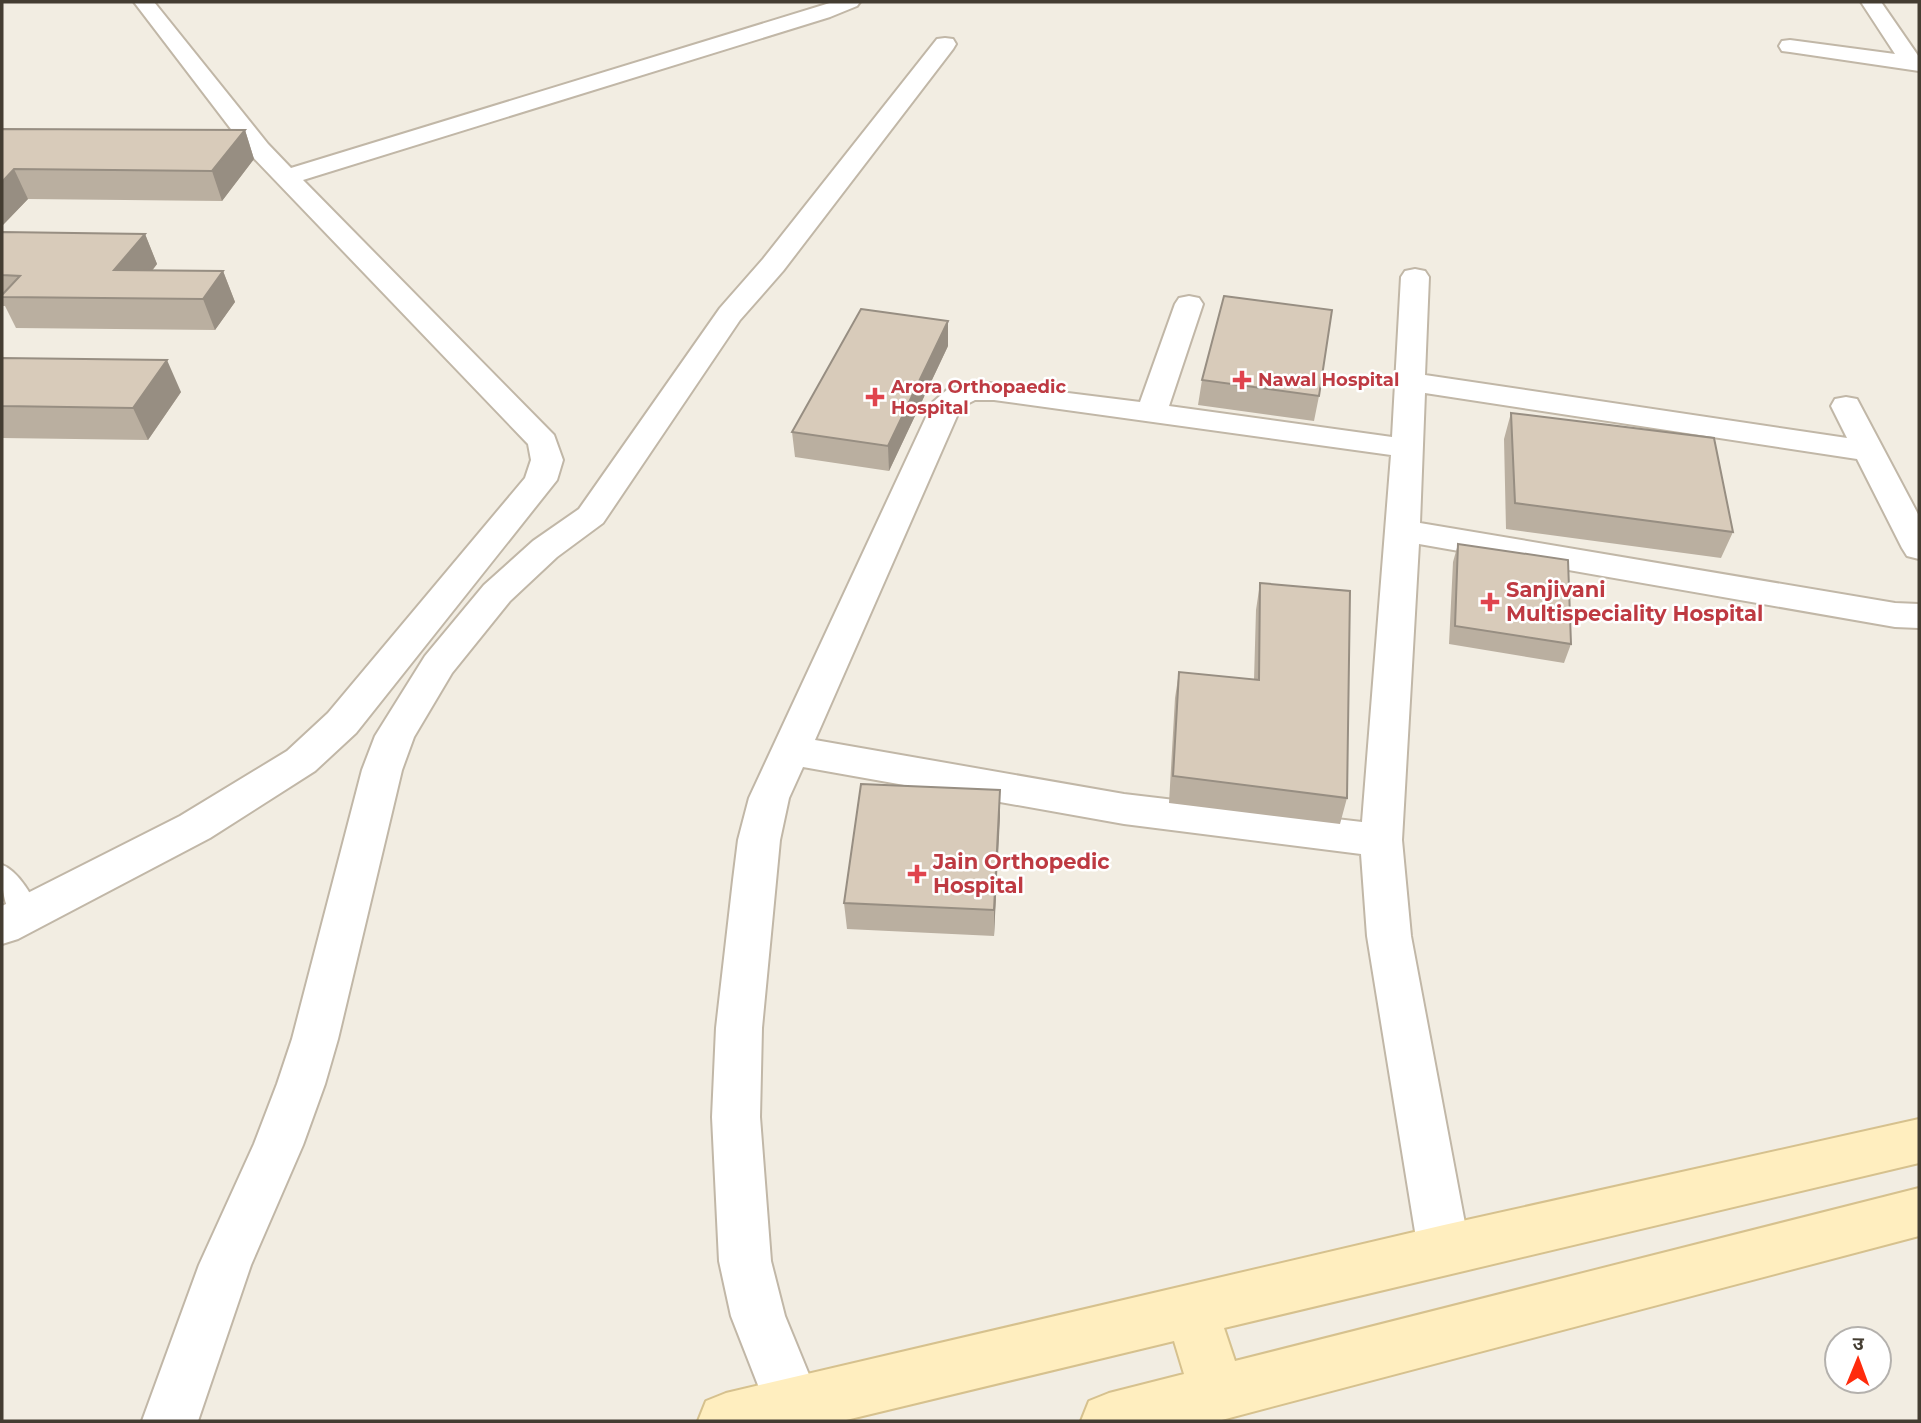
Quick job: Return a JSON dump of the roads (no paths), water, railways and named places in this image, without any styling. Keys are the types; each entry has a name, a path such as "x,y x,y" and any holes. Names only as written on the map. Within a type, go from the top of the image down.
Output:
{"main road":[{"path":"726,1421 797,1413 1191,1310 1919,1141"},
{"path":"1110,1421 1919,1212"},
{"path":"1191,1310 1218,1393"}],"street":[{"path":"14,920 195,827 301,761 342,723 541,480 547,460 543,442 259,149 144,2"},
{"path":"287,177 822,13 850,2"},
{"path":"1871,2 1916,63"},
{"path":"1893,33 1919,36"},
{"path":"170,1421 225,1265 278,1145 301,1084 382,770 396,736 438,665 497,593 545,550 591,516 730,314 773,265 945,44"},
{"path":"1790,46 1916,63"},
{"path":"1415,277 1403,531 1381,840 1389,936 1444,1250"},
{"path":"1152,412 1189,304"},
{"path":"1409,382 1869,451"},
{"path":"797,1413 758,1316 745,1261 736,1117 739,1028 759,840 769,798 948,402 957,394 972,390 1406,448"},
{"path":"1846,406 1919,548"},
{"path":"1403,531 1895,615 1919,616"},
{"path":"790,750 1124,809 1381,840"}],"lane":[{"path":"2,876 14,920"}],"place":[{"name":"Nawal Hospital","path":"1242,380"},
{"name":"Arora Orthopaedic Hospital","path":"875,397"},
{"name":"Sanjivani Multispeciality Hospital","path":"1490,602"},
{"name":"Jain Orthopedic Hospital","path":"917,874"}]}
